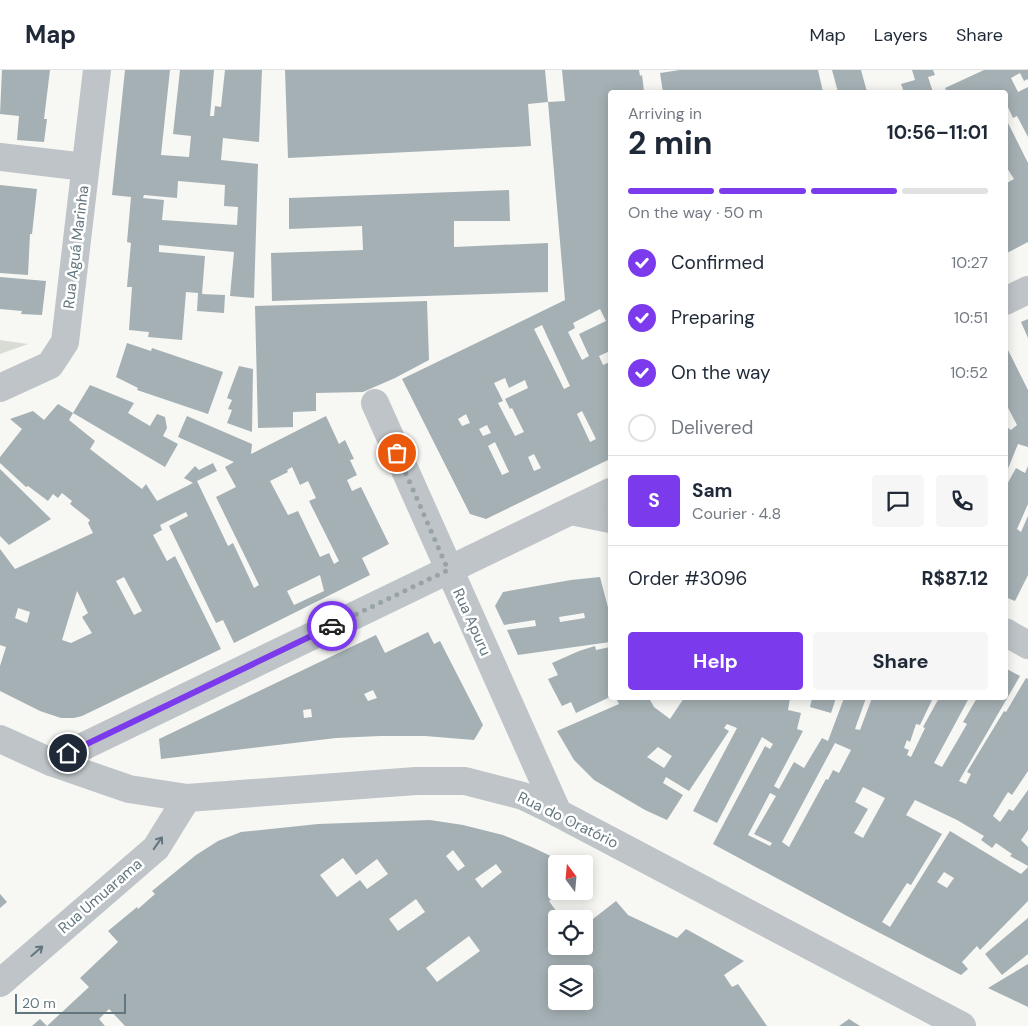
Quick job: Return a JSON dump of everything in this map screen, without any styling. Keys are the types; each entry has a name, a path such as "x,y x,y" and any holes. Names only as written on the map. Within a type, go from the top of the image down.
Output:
{"street":[{"name":"Rua Aguá Marinha","path":"0,388 50,365 65,342 96,70"},
{"path":"0,157 86,167"},
{"path":"1008,300 1028,290"},
{"name":"Rua Apuru","path":"375,403 558,813"},
{"path":"51,762 608,493"},
{"path":"571,511 608,518"},
{"path":"1008,634 1028,645"},
{"name":"Rua do Oratório","path":"0,738 51,762 129,789 187,798 416,781 465,781 523,796 953,1023"},
{"name":"Rua Umuarama","path":"0,983 156,848 187,798"}],"shaded area":[{"path":"0,340 28,344 0,354"}],"building":[{"path":"2,70 50,70 44,119 47,119 44,142 17,140 19,116 0,114"},
{"path":"125,70 170,70 161,155 189,157 191,136 173,134 180,70 214,70 210,116 214,116 215,106 221,107 225,70 262,70 259,142 223,138 221,160 258,164 254,298 230,296 234,252 159,245 159,252 205,256 202,294 225,295 224,313 197,311 198,293 186,292 182,340 148,337 149,332 129,330 132,287 127,287 131,243 127,242 131,197 112,195","holes":["178,181 225,185 224,206 238,207 237,225 162,220 164,200 143,198 144,195 177,198"]},
{"path":"285,70 545,70 548,102 528,104 531,146 288,158"},
{"path":"562,70 639,70 640,76 642,75 644,90 608,90 608,352 599,356 603,365 608,363 608,460 486,519 470,514 402,379 565,300 548,102 565,101","holes":["600,309 606,321 579,334 589,356 582,360 568,332 575,328 573,323","542,325 570,386 564,389 534,329","505,378 509,388 525,380 528,388 505,399 510,409 512,408 524,432 515,436 498,403 503,401 494,383","582,411 596,439 590,442 577,414","466,414 470,423 462,426 458,419","487,425 491,433 483,436 479,429","495,442 509,472 502,475 488,446","534,454 541,468 534,471 528,457"]},
{"path":"680,70 818,70 823,90 663,90 660,73"},
{"path":"832,70 861,70 866,90 837,90"},
{"path":"912,70 933,70 935,75 928,77 932,90 903,90 901,84 915,80"},
{"path":"984,70 1028,70 1028,79 1024,81 1020,73 1011,78 1018,92 1028,87 1028,137 1017,116 1013,118 1008,107 1008,90 946,90 945,88"},
{"path":"1008,123 1028,163 1028,242 1008,252 1008,182 1014,179 1008,170"},
{"path":"0,185 37,189 32,234 30,234 28,275 0,273"},
{"path":"509,190 510,221 454,221 454,247 548,243 548,292 272,301 271,253 363,250 362,226 289,229 289,198"},
{"path":"0,277 46,281 42,315 21,314 22,311 0,309"},
{"path":"427,301 429,360 363,392 316,393 316,411 293,412 293,427 258,428 255,306"},
{"path":"1028,319 1028,338 1021,322"},
{"path":"127,343 151,351 152,348 223,372 208,414 137,390 138,388 116,377"},
{"path":"1008,350 1028,390 1028,447 1018,444 1008,469 1008,428 1011,430 1017,425 1008,408"},
{"path":"239,366 253,369 252,432 227,423 232,410 228,409 232,400 227,398"},
{"path":"90,385 134,403 128,413 150,426 157,414 165,417 167,428 163,436 178,444 165,467 73,413"},
{"path":"58,404 73,413 69,420 95,441 90,449 142,489 146,484 157,501 193,483 184,478 195,466 199,470 213,463 217,471 197,481 228,546 233,543 254,588 259,585 216,497 236,487 225,467 234,462 178,437 183,425 187,416 252,444 251,454 326,416 339,444 345,440 354,459 350,460 357,475 347,480 352,491 361,487 389,544 362,558 370,575 234,643 223,620 216,623 169,526 188,516 186,512 160,525 162,530 153,535 167,561 175,556 221,649 82,716 61,718 40,711 0,691 0,666 6,647 0,645 0,549 15,569 93,533 88,523 90,520 70,504 72,501 62,493 58,498 53,494 48,501 28,486 26,487 0,463 0,457 22,429 10,419 33,411 44,420","holes":["292,467 300,485 308,481 316,498 309,501 339,561 334,564 329,553 320,557 298,511 288,515 270,481 288,472 287,470","320,575 324,591 294,605 287,591","124,577 142,611 134,615 116,581","77,591 88,613 82,617 92,633 71,643 62,640","18,608 30,612 27,623 15,618"]},
{"path":"1028,466 1028,504 1017,529 1021,532 1028,516 1028,575 1015,601 1008,598 1008,483 1016,468 1025,473"},
{"path":"0,469 51,519 9,545 0,536"},
{"path":"600,577 608,607 608,642 518,655 507,630 536,626 535,620 504,625 495,606 503,592","holes":["584,613 585,618 560,622 559,617"]},
{"path":"428,632 434,644 440,641 483,725 474,740 425,736 336,738 161,759 159,739 376,635 385,653","holes":["373,690 377,698 368,701 364,694","311,709 312,717 304,718 303,710"]},
{"path":"595,646 596,650 608,647 608,698 576,713 571,702 562,706 548,679 558,675 552,663"},
{"path":"1008,670 1020,676 1008,697"},
{"path":"1026,678 1028,679 1028,771 1012,795 1008,792 993,816 1000,822 1009,809 1013,811 1028,790 1028,830 1021,840 1028,847 1028,866 1010,856 1012,854 996,843 992,848 981,840 984,836 957,820 915,800 906,815 942,834 911,885 907,883 882,922 890,927 950,831 1021,874 1028,867 1028,901 980,950 977,946 962,962 968,969 961,975 713,844 765,746 770,749 773,744 762,737 717,823 693,811 737,728 727,724 724,728 729,731 689,791 666,777 663,783 683,795 667,820 645,810 594,780 574,760 557,731 619,704 617,700 650,700 654,707 670,719 683,700 790,700 788,710 801,713 797,729 803,731 774,786 779,789 794,762 804,768 822,738 828,741 843,700 865,700 855,729 860,730 871,700 932,700 920,725 916,724 910,742 907,740 904,748 909,750 907,755 911,757 925,728 923,727 938,700 968,700 934,763 942,767 967,724 963,722 976,700 1006,700 959,781 966,784 971,774 967,772 1004,711 1006,712","holes":["835,743 851,750 839,773 833,770 828,780 826,779 789,847 782,842","658,747 672,756 664,768 647,757","863,787 885,798 863,838 854,833 868,809 855,802","770,793 776,796 754,834 772,843 770,846 748,835","944,872 954,878 947,888 937,882"]},
{"path":"812,700 835,700 831,713 810,707"},
{"path":"430,820 463,825 503,835 548,855 548,900 550,900 549,901 556,910 548,910 548,955 593,955 593,919 616,901 628,915 677,938 686,929 744,961 724,975 732,987 738,984 767,1026 125,1026 109,1009 99,1019 105,1026 47,1026 89,987 80,978 118,942 108,931 137,907 138,909 155,894 152,891 196,855 218,841 241,832 318,824","holes":["453,850 465,866 458,871 446,856","343,858 356,875 377,859 388,874 367,889 360,880 337,897 320,875","496,864 502,872 482,888 475,879","416,899 425,912 398,931 389,919","469,936 480,951 437,982 426,968"]},
{"path":"0,894 7,902 0,908"},
{"path":"1028,918 1028,954 1002,975 985,954"},
{"path":"1028,964 1028,1007 988,988"},
{"path":"40,1019 47,1026 32,1026"},
{"path":"849,1019 860,1026 839,1026"}],"way so far":[{"path":"332,626 448,570 397,453"}],"route":[{"path":"68,753 332,626"}]}
